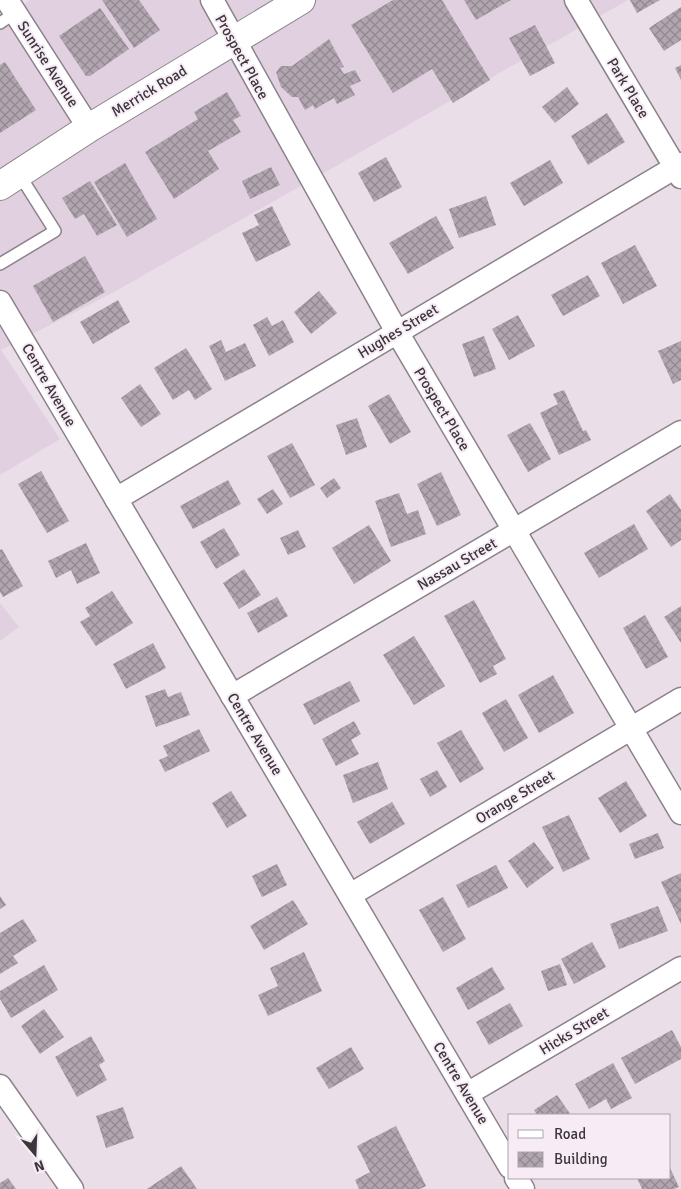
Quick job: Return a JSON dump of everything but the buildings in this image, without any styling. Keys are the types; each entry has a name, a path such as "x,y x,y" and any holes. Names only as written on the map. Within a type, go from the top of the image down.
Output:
{"main road":[{"name":"Merrick Road","path":"10,180 89,128 301,0"}],"street":[{"name":"Prospect Place","path":"212,0 232,41 397,332 681,813"},
{"name":"Park Place","path":"576,0 679,169"},
{"name":"Sunrise Avenue","path":"7,12 89,128"},
{"name":"Hughes Street","path":"116,499 397,332 679,169"},
{"name":"Centre Avenue","path":"0,302 508,1164"},
{"name":"Nassau Street","path":"232,696 681,432"},
{"name":"Orange Street","path":"350,895 681,699"},
{"name":"Hicks Street","path":"467,1094 681,968"},
{"path":"0,1086 72,1189"}],"lane":[{"path":"0,264 55,231 10,180"}],"shaded area":[{"path":"30,0 628,0 114,292 1,350 60,439 0,475 0,20"},
{"path":"0,603 19,627 0,641"}]}
